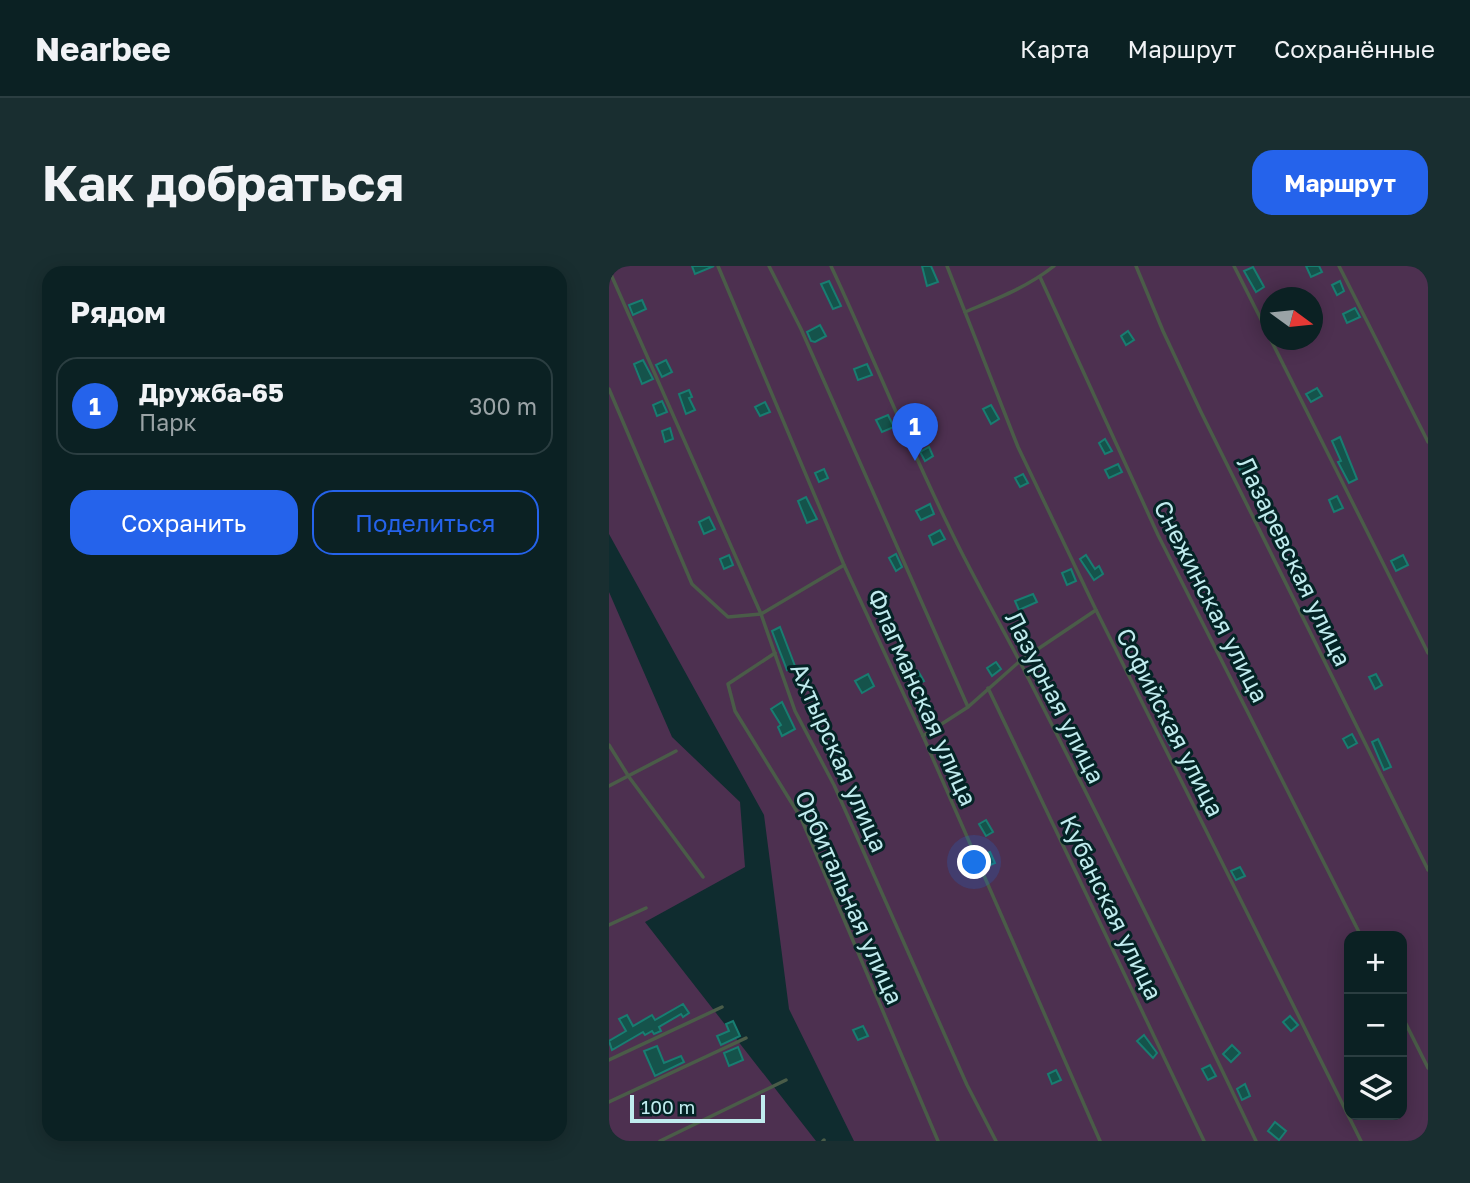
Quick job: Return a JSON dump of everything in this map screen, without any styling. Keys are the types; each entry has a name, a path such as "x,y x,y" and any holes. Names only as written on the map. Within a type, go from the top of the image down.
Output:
{"lane":[{"name":"Флагманская улица","path":"717,266 844,565 923,736 1100,1141"},
{"path":"769,266 801,329 968,707"},
{"name":"Лазурная улица","path":"831,266 880,372 910,447 952,534 1020,662 1256,1141"},
{"name":"Софийская улица","path":"947,266 1018,447 1095,610 1361,1141"},
{"path":"965,312 1002,297 1040,277 1054,266"},
{"name":"Лазаревская улица","path":"1136,266 1196,400 1428,870"},
{"path":"1234,266 1260,317"},
{"path":"1339,266 1428,442"},
{"name":"Ахтырская улица","path":"609,270 761,614 795,711 834,785 967,1085 996,1141"},
{"name":"Снежинская улица","path":"1040,277 1158,536 1358,931"},
{"path":"1276,350 1428,653"},
{"path":"609,389 692,584 728,617 761,614 844,565"},
{"path":"923,736 968,707 1020,662 1095,610"},
{"name":"Орбитальная улица","path":"775,653 728,684 735,711 801,818 938,1141"},
{"name":"Кубанская улица","path":"988,688 1204,1141"},
{"path":"609,745 629,777 703,877"},
{"path":"609,786 676,751"},
{"path":"609,925 646,908"},
{"path":"609,1060 722,1007"},
{"path":"1407,1026 1428,1068"},
{"path":"609,1102 746,1038"},
{"path":"660,1141 786,1080"}],"shaded area":[{"path":"609,266 1428,266 1428,1141 854,1141 789,1009 764,815 609,534"},
{"path":"609,592 672,737 740,802 745,867 645,922 816,1141 609,1141"}],"building":[{"path":"692,266 714,266 695,274"},
{"path":"922,266 931,266 938,282 927,286"},
{"path":"1306,266 1319,266 1322,272 1311,277"},
{"path":"1253,267 1264,287 1260,287 1256,292 1244,271"},
{"path":"829,281 841,306 833,309 821,284"},
{"path":"1340,281 1344,291 1337,295 1332,285"},
{"path":"642,300 646,309 633,315 629,305"},
{"path":"1355,308 1360,317 1347,323 1343,314"},
{"path":"820,325 826,336 815,342 811,341 807,332"},
{"path":"1128,331 1134,340 1126,345 1121,336"},
{"path":"643,360 653,379 642,384 634,364"},
{"path":"666,360 672,372 662,377 656,365"},
{"path":"867,364 872,375 858,380 854,369"},
{"path":"1317,388 1322,396 1311,402 1306,394"},
{"path":"689,390 692,397 689,398 695,410 686,414 679,394"},
{"path":"662,401 667,412 657,416 653,405"},
{"path":"765,402 770,412 760,416 755,407"},
{"path":"991,405 999,419 991,424 983,409"},
{"path":"888,415 894,427 882,432 876,420"},
{"path":"670,428 673,439 665,442 662,431"},
{"path":"1340,437 1357,479 1349,483 1338,462 1341,461 1332,441"},
{"path":"1105,439 1112,451 1105,454 1099,443"},
{"path":"929,447 933,456 925,461 920,452"},
{"path":"1252,462 1256,472 1243,478 1239,468"},
{"path":"1118,464 1122,472 1109,478 1105,470"},
{"path":"824,469 828,478 819,482 815,473"},
{"path":"1023,474 1028,483 1020,487 1015,478"},
{"path":"1337,496 1343,508 1334,512 1329,500"},
{"path":"806,497 817,519 807,523 798,501"},
{"path":"930,504 934,514 921,520 916,511"},
{"path":"709,517 715,529 704,534 699,522"},
{"path":"940,530 945,539 933,545 929,536"},
{"path":"896,554 902,567 896,571 889,558"},
{"path":"729,555 733,565 724,569 720,559"},
{"path":"1086,555 1095,569 1099,566 1103,574 1094,580 1080,559"},
{"path":"1403,555 1408,565 1396,571 1391,561"},
{"path":"1071,569 1076,581 1067,585 1062,573"},
{"path":"1033,594 1037,602 1019,610 1015,601"},
{"path":"780,627 795,666 787,670 772,631"},
{"path":"996,662 1001,669 992,676 987,668"},
{"path":"918,671 924,681 914,686 909,677"},
{"path":"868,674 874,686 862,693 855,681"},
{"path":"1376,674 1382,685 1375,689 1369,677"},
{"path":"782,702 795,729 782,736 778,727 781,725 771,709"},
{"path":"1172,730 1177,740 1170,745 1164,735"},
{"path":"1352,734 1357,743 1348,748 1343,739"},
{"path":"1378,739 1391,767 1384,770 1372,742"},
{"path":"1194,775 1203,781 1198,788 1189,782"},
{"path":"986,820 993,832 986,836 979,824"},
{"path":"990,852 995,863 986,867 981,855"},
{"path":"1240,867 1245,876 1236,880 1231,871"},
{"path":"683,1004 689,1013 683,1017 681,1014 659,1027 661,1031 654,1034 652,1031 645,1035 643,1032 612,1050 609,1041 626,1031 619,1019 627,1015 633,1026 652,1015 655,1020"},
{"path":"1290,1016 1298,1025 1291,1031 1283,1022"},
{"path":"733,1021 740,1036 721,1045 717,1036 729,1031 726,1024"},
{"path":"863,1026 868,1036 858,1040 853,1030"},
{"path":"1144,1035 1157,1053 1153,1058 1137,1041"},
{"path":"1232,1045 1240,1053 1231,1062 1223,1054"},
{"path":"657,1046 664,1063 681,1056 684,1062 655,1076 644,1051"},
{"path":"738,1047 743,1060 729,1066 724,1053"},
{"path":"1210,1065 1216,1076 1208,1080 1202,1069"},
{"path":"1056,1070 1061,1080 1052,1084 1048,1074"},
{"path":"1245,1084 1250,1096 1242,1100 1237,1089"},
{"path":"1275,1122 1286,1131 1279,1140 1268,1131"}],"place":[{"name":"Дружба-65","path":"915,461"}]}
